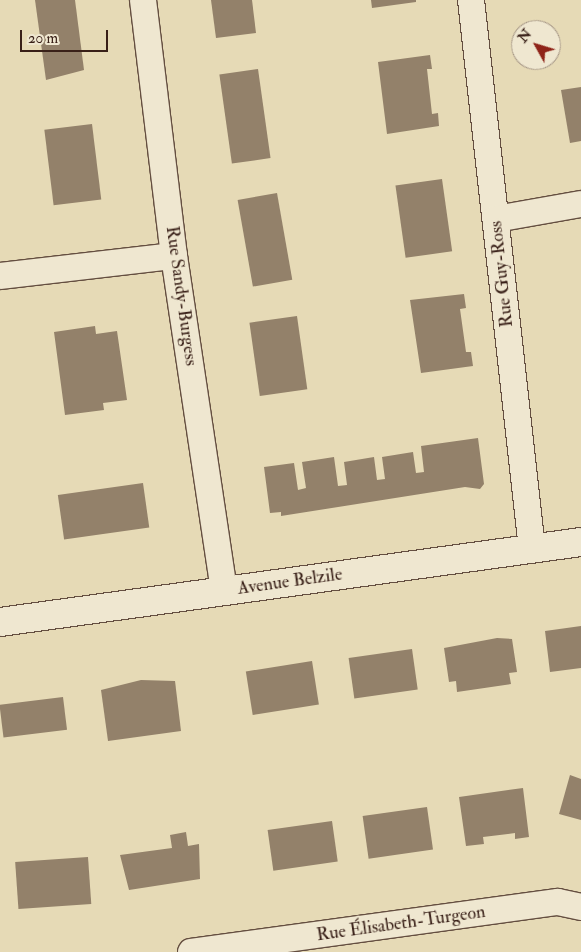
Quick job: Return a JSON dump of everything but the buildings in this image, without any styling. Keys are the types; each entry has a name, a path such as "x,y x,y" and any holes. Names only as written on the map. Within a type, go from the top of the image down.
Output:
{"street":[{"name":"Rue Sandy-Burgess","path":"143,0 174,256 224,591"},
{"name":"Rue Guy-Ross","path":"471,0 532,548"},
{"path":"496,220 581,204"},
{"path":"0,276 174,256"},
{"name":"Avenue Belzile","path":"0,622 581,542"},
{"name":"Rue Élisabeth-Turgeon","path":"191,952 288,946 558,902 581,907"}]}
